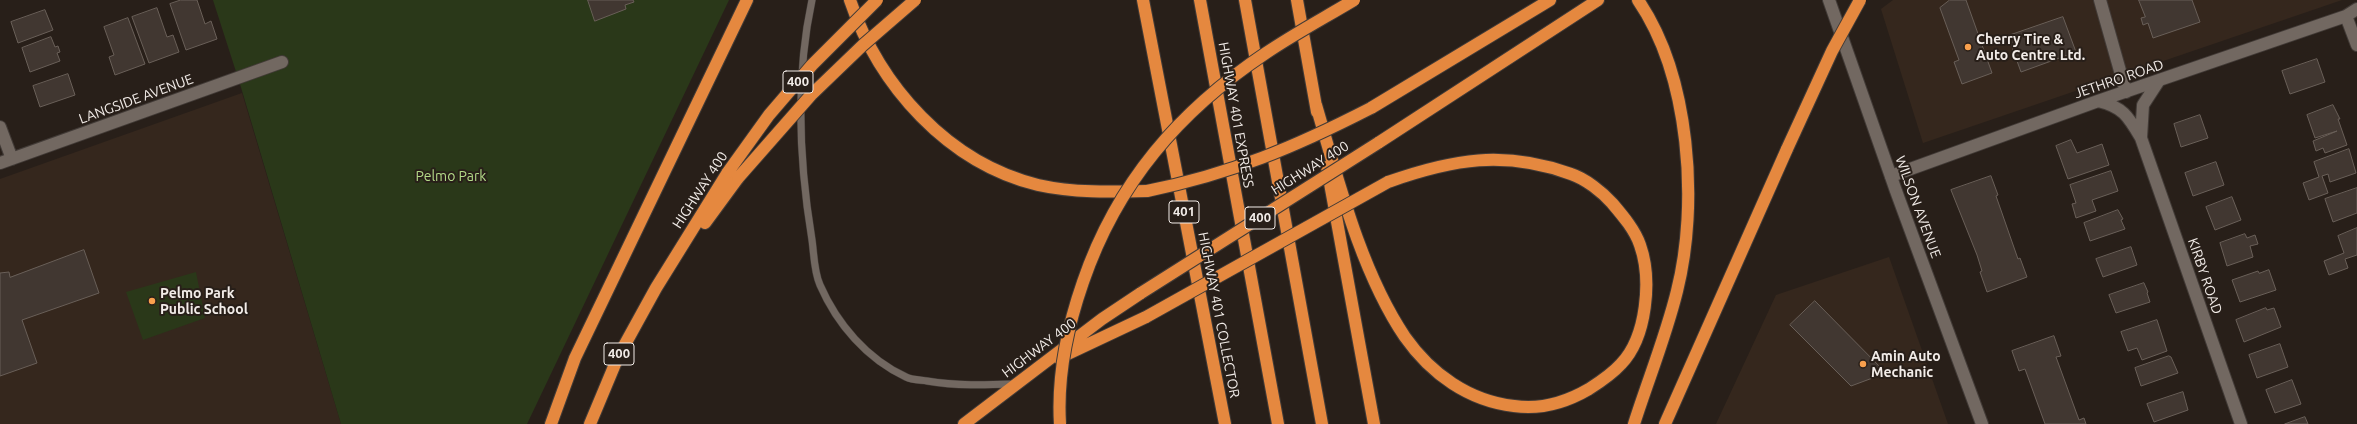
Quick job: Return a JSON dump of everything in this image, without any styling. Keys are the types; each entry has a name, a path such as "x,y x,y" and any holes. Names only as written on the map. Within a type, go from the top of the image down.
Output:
{"highway":[{"path":"551,424 575,358 747,0"},
{"name":"HIGHWAY 400","path":"733,175 769,115 812,65 877,0"},
{"path":"733,175 811,95 863,45 915,0"},
{"name":"HIGHWAY 401 COLLECTOR","path":"1143,0 1225,424"},
{"name":"HIGHWAY 401 EXPRESS","path":"1200,0 1278,424"},
{"name":"HIGHWAY 401 EXPRESS","path":"1245,0 1322,424"},
{"path":"1297,0 1374,424"},
{"path":"1060,424 1062,360 1073,309 1089,263 1104,229 1130,183 1155,150 1180,122 1223,85 1266,53 1354,0"},
{"path":"851,2 878,60 895,86 920,116 947,142 1004,175 1038,185 1072,191 1147,191 1188,183 1257,161 1371,108 1550,0"},
{"path":"1634,424 1677,291 1688,229 1688,172 1682,120 1672,76 1658,37 1638,0"},
{"path":"1665,424 1832,51 1860,0"},
{"name":"HIGHWAY 400","path":"964,424 1014,384 1141,293 1378,143 1597,1"},
{"path":"1036,369 1146,317 1388,182 1430,167 1473,159 1520,160 1573,174 1603,194 1625,218 1640,245 1645,273 1646,296 1642,319 1635,341 1622,363 1598,383 1562,403 1528,408 1502,405 1479,398 1440,374 1422,358 1405,336 1383,296 1364,253 1339,182 1316,105"},
{"name":"400","path":"590,424 618,357 656,288 733,175"}],"street":[{"name":"WILSON AVENUE","path":"1829,0 1891,176 1982,424"},
{"path":"2100,0 2126,92"},
{"name":"JETHRO ROAD","path":"1891,176 2098,101 2158,82 2346,16 2357,8"},
{"path":"2346,16 2357,45"},
{"name":"LANGSIDE AVENUE","path":"0,163 282,62"},
{"name":"KIRBY ROAD","path":"2141,138 2142,105 2158,82"},
{"name":"KIRBY ROAD","path":"2098,101 2117,107 2128,116 2141,138 2241,424"},
{"path":"0,127 12,159"}],"lane":[{"path":"812,0 806,29 802,83 801,149 804,192 819,284 848,333 874,357 908,378 958,386 1014,384"}],"shaded area":[{"path":"1893,0 2342,0 1923,143 1881,9"},
{"name":"Pelmo Park Public School","path":"242,93 341,424 0,424 0,179"},
{"path":"1889,257 1948,424 1716,424 1776,295"}],"green space":[{"name":"Pelmo Park","path":"213,0 729,0 527,424 341,424 240,84"},
{"path":"196,272 205,318 143,340 126,292"}],"building":[{"path":"181,0 197,0 205,24 211,21 217,39 186,50 170,4"},
{"path":"588,0 633,0 634,2 625,5 626,9 595,21"},
{"path":"1950,0 1966,0 1992,73 1962,84 1954,62 1959,60 1940,8"},
{"path":"2139,0 2192,0 2200,22 2153,38 2148,23 2143,25 2141,18 2145,17"},
{"path":"157,8 167,37 173,35 179,52 149,63 132,17"},
{"path":"45,10 53,30 18,43 11,22"},
{"path":"2063,17 2076,52 2021,72 2008,36"},
{"path":"128,18 145,64 115,75 109,57 114,55 104,27"},
{"path":"51,37 55,47 58,46 60,52 57,53 60,61 30,72 22,48"},
{"path":"2317,59 2325,82 2290,94 2282,71"},
{"path":"68,74 75,95 40,107 33,86"},
{"path":"2333,105 2340,119 2338,119 2347,145 2325,153 2323,148 2316,151 2313,141 2337,131 2315,138 2307,115"},
{"path":"2200,115 2208,138 2181,147 2174,124"},
{"path":"2071,140 2077,153 2102,144 2109,165 2068,179 2056,146"},
{"path":"2349,149 2356,173 2330,182 2328,174 2322,176 2328,193 2309,200 2303,183 2319,177 2314,162"},
{"path":"2216,162 2224,185 2193,196 2185,173"},
{"path":"2111,171 2118,191 2092,200 2096,211 2076,218 2072,204 2076,203 2070,185"},
{"path":"1991,176 1998,195 1996,196 2018,259 2020,258 2027,277 1987,292 1980,272 1982,271 1977,255 1951,190"},
{"path":"2357,188 2357,213 2333,222 2325,199"},
{"path":"2232,197 2241,220 2215,230 2206,207"},
{"path":"2118,210 2123,219 2121,220 2125,229 2090,241 2084,223"},
{"path":"2357,228 2357,255 2345,259 2348,268 2329,275 2324,261 2344,253 2338,236"},
{"path":"2245,234 2247,238 2255,235 2258,244 2250,246 2253,257 2227,266 2220,243"},
{"path":"2131,247 2137,265 2103,277 2096,259"},
{"path":"84,250 99,293 22,320 37,363 0,376 0,273 9,272 10,277"},
{"path":"2269,270 2276,290 2240,302 2232,280 2258,271 2259,273"},
{"path":"2144,283 2150,302 2116,313 2109,295"},
{"path":"1815,301 1886,373 1851,386 1790,325"},
{"path":"2266,308 2267,310 2274,308 2281,327 2244,342 2236,320"},
{"path":"2157,320 2167,351 2142,360 2137,348 2128,351 2121,332"},
{"path":"2054,336 2061,356 2056,357 2079,420 2084,418 2086,424 2045,424 2025,369 2019,371 2012,351"},
{"path":"2280,344 2288,367 2257,378 2249,355"},
{"path":"2169,356 2171,357 2178,373 2141,386 2135,368"},
{"path":"2292,380 2301,404 2275,413 2266,390"},
{"path":"2183,392 2188,410 2154,422 2147,404"},
{"path":"2305,417 2308,424 2285,424"}],"place":[{"name":"Cherry Tire & Auto Centre Ltd.","path":"1968,47"},
{"name":"Pelmo Park Public School","path":"152,301"},
{"name":"Amin Auto Mechanic","path":"1863,364"}]}
